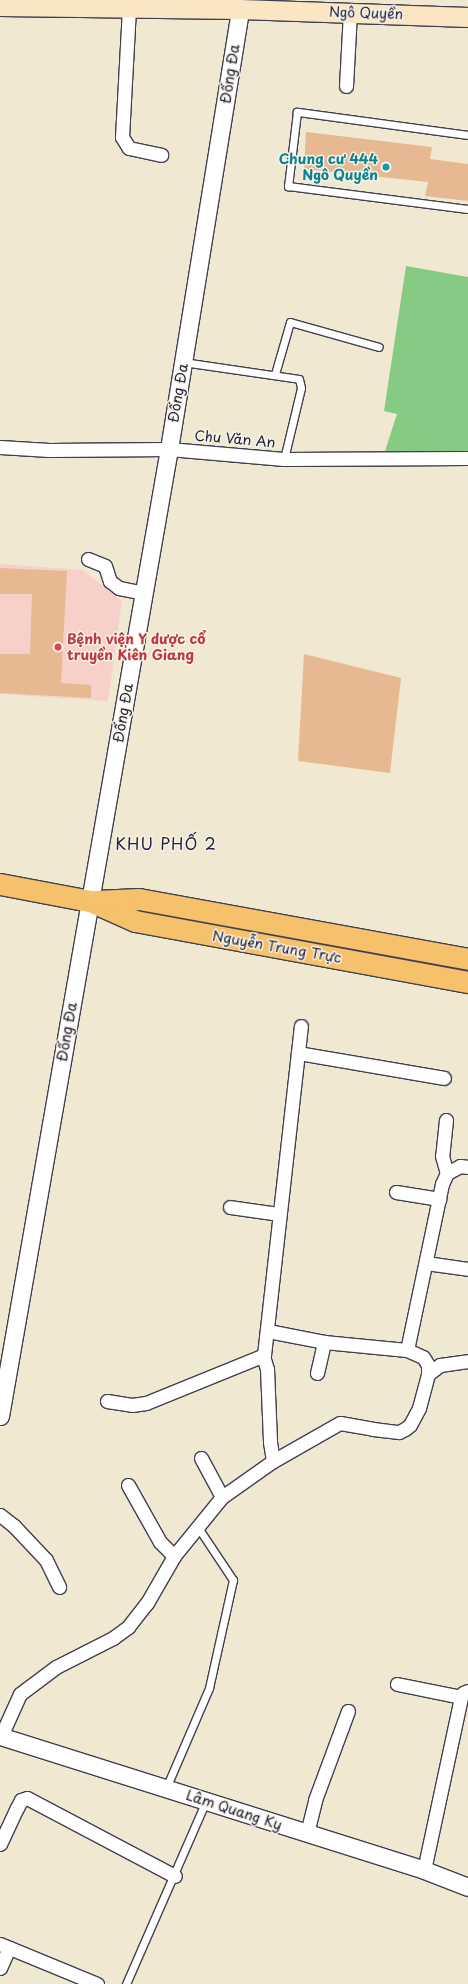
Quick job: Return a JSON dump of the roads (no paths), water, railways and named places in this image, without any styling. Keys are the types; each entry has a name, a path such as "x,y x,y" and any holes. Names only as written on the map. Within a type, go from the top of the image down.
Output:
{"main road":[{"name":"Ngô Quyền","path":"0,6 240,9 468,17"},
{"name":"Nguyễn Trung Trực","path":"0,884 90,901 136,921 468,982"},
{"name":"Nguyễn Trung Trực","path":"90,901 139,899 468,959"}],"street":[{"path":"129,8 122,137 129,148 161,154"},
{"name":"Đống Đa","path":"0,1416 144,593 240,9"},
{"path":"346,86 350,13"},
{"name":"Chu Văn An","path":"0,447 49,450 168,449 284,459 468,458"},
{"path":"88,559 105,566 110,581 119,588 144,593"},
{"path":"273,1461 270,1442 267,1369 263,1356 268,1331 279,1214 301,1026"},
{"path":"298,1053 444,1078"},
{"path":"407,1350 439,1199 447,1173 442,1156 446,1120"},
{"path":"447,1173 460,1166 468,1167"},
{"path":"396,1192 439,1199"},
{"path":"230,1207 279,1214"},
{"path":"426,1263 468,1269"},
{"path":"0,1736 20,1694 56,1667 113,1638 128,1627 147,1603 174,1556 222,1497 273,1461 340,1423 373,1430 399,1432 410,1425 419,1408 428,1374 428,1365 423,1356 407,1350 324,1342 268,1331"},
{"path":"317,1373 324,1342"},
{"path":"107,1400 132,1405 146,1403 263,1356"},
{"path":"428,1374 440,1365 468,1361"},
{"path":"201,1458 222,1497"},
{"path":"128,1485 160,1542 174,1556"},
{"path":"0,1515 14,1526 46,1560 59,1587"},
{"path":"397,1684 464,1694 424,1870"},
{"path":"307,1833 315,1800 348,1712"},
{"name":"Lâm Quang Ky","path":"0,1736 424,1870 468,1887"},
{"path":"0,1844 21,1800 27,1798 175,1876"},
{"path":"0,1968 5,1946 97,1984"}],"lane":[{"path":"468,135 297,112 288,186 468,209"},
{"path":"276,374 290,322 379,347"},
{"path":"183,362 276,374 299,379 301,388 284,459"},
{"path":"166,1789 209,1688 234,1580 197,1526"},
{"path":"126,1984 175,1876 206,1801"}],"place":[{"name":"Chung cư 444 Ngô Quyền","path":"386,167"},
{"name":"Bệnh viện Y dược cổ truyền Kiên Giang","path":"58,647"}],"district":[{"name":"KHU PHỐ 2","path":"166,843"}]}
